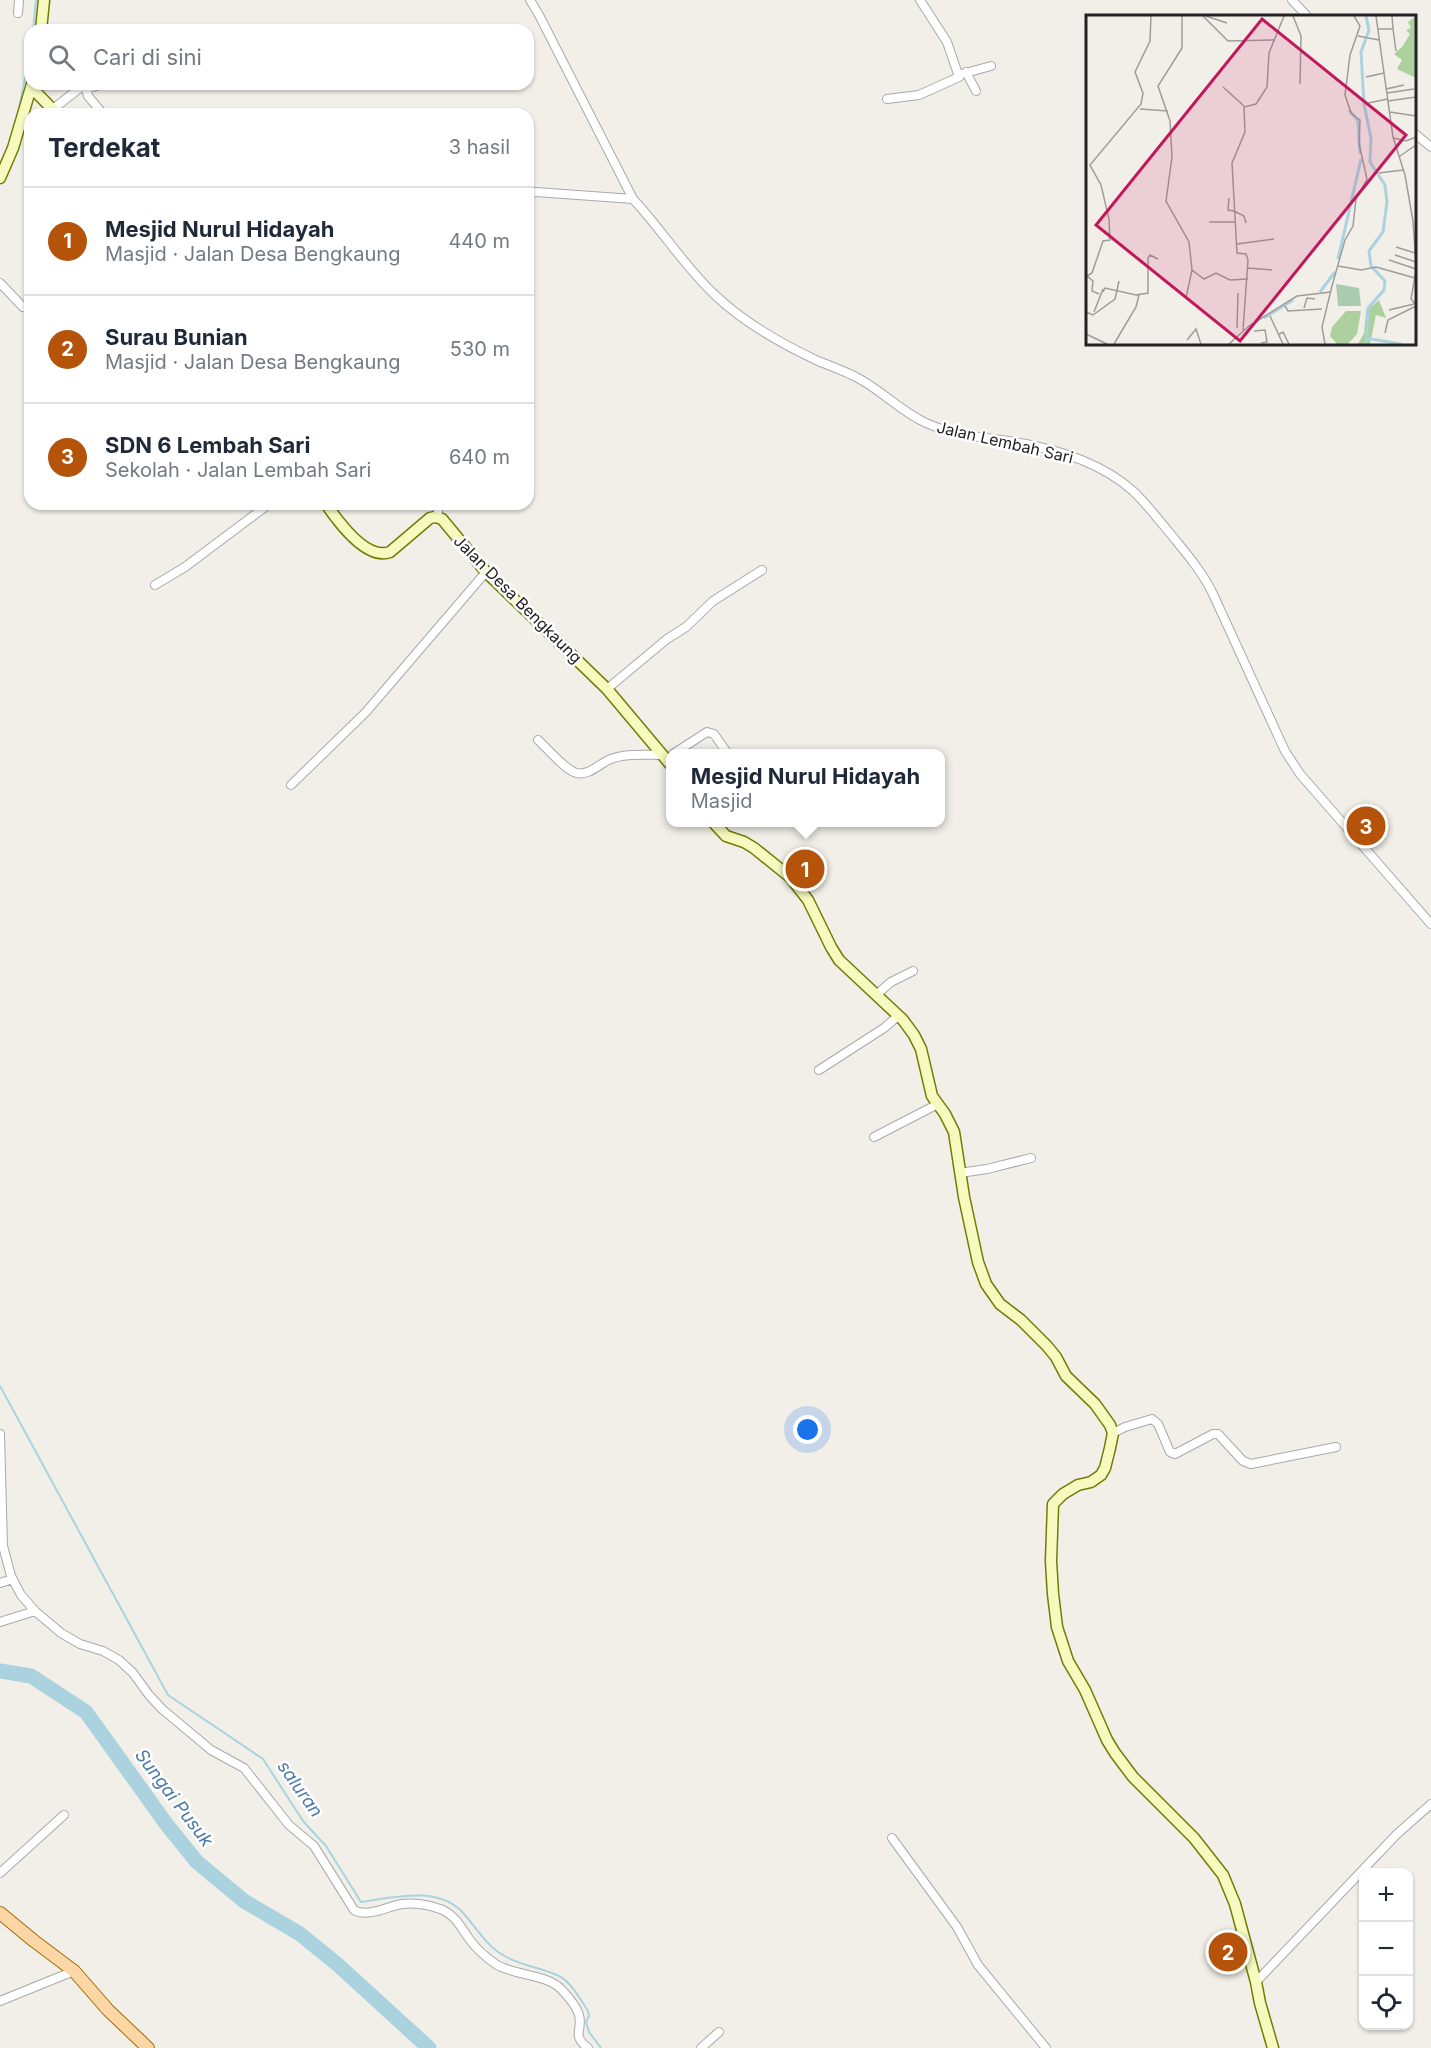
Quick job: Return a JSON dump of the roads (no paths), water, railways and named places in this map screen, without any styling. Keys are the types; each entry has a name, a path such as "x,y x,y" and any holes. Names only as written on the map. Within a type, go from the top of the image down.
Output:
{"main road":[{"path":"0,1912 74,1971 108,2010 148,2048"}],"street":[{"path":"18,13 20,0"},
{"path":"42,24 44,0"},
{"name":"Jalan Lembah Sari","path":"530,0 633,199 653,219 684,263 729,308 787,345 856,377 903,411 927,423 964,436 1022,443 1064,454 1093,464 1132,490 1195,563 1208,583 1285,751 1300,774 1431,924"},
{"path":"920,0 947,42 962,74 976,91"},
{"path":"1292,0 1306,15"},
{"path":"886,99 924,93 957,79 962,74 990,66"},
{"path":"28,108 35,90 51,108"},
{"path":"59,108 79,90"},
{"path":"85,90 98,108"},
{"path":"0,178 3,162 14,148 24,120"},
{"path":"1416,135 1431,147"},
{"path":"534,192 633,199"},
{"path":"0,283 23,307"},
{"path":"155,585 185,567 261,510"},
{"name":"Jalan Desa Bengkaung","path":"330,510 351,535 368,548 383,554 390,552 437,510"},
{"name":"Jalan Desa Bengkaung","path":"440,510 443,520 486,572 607,689 666,756"},
{"path":"607,689 667,639 686,627 713,601 762,570"},
{"path":"291,784 366,712 486,572"},
{"path":"682,749 707,732 714,734 725,749"},
{"path":"538,740 572,771 579,774 611,759 634,754 666,758"},
{"path":"717,827 726,836 754,848 790,877 808,900 835,954 910,1028 917,1041 930,1091 954,1132 978,1262 990,1291 1000,1304 1021,1320 1047,1346 1066,1376 1104,1415 1113,1433 1107,1462 1101,1475 1063,1494 1053,1504 1051,1561 1057,1626 1068,1661 1085,1690 1115,1753 1133,1777 1194,1838 1222,1875 1235,1904 1274,2048"},
{"path":"876,995 891,982 913,971"},
{"path":"819,1070 884,1028 898,1016"},
{"path":"874,1137 938,1104"},
{"path":"960,1173 1031,1158"},
{"path":"1113,1433 1146,1420 1154,1420 1158,1424 1169,1451 1175,1454 1213,1434 1218,1434 1243,1461 1251,1464 1336,1447"},
{"path":"0,1434 3,1546 13,1579 21,1594 35,1611 71,1639 86,1647 108,1653 119,1660 162,1709 211,1750 244,1768 289,1825 314,1846 354,1910 363,1913 403,1904 418,1904 433,1906 447,1912 457,1919 477,1948 497,1965 513,1972 551,1982 560,1988 578,2012 580,2021 578,2036 588,2048"},
{"path":"0,1583 13,1579"},
{"path":"0,1622 35,1611"},
{"path":"1256,1982 1396,1834 1431,1804"},
{"path":"0,1873 64,1815"},
{"path":"892,1838 957,1927 978,1965 1046,2048"},
{"path":"0,2001 74,1971"},
{"path":"700,2048 719,2032"}],"waterway":[{"path":"34,24 36,0"},
{"path":"19,109 24,82"},
{"name":"saluran","path":"0,1386 168,1695 263,1759 303,1821 326,1846 361,1902 416,1895 430,1896 455,1906 498,1952 516,1962 559,1976 568,1983 588,2011 589,2016 586,2022 589,2032 601,2048"},
{"name":"Sungai Pusuk","path":"0,1671 31,1676 86,1712 167,1825 197,1862 244,1901 300,1934 337,1964 429,2048"}],"place":[{"name":"SDN 6 Lembah Sari","path":"1366,826"},
{"name":"Mesjid Nurul Hidayah","path":"805,869"},
{"name":"Surau Bunian","path":"1228,1952"}]}
